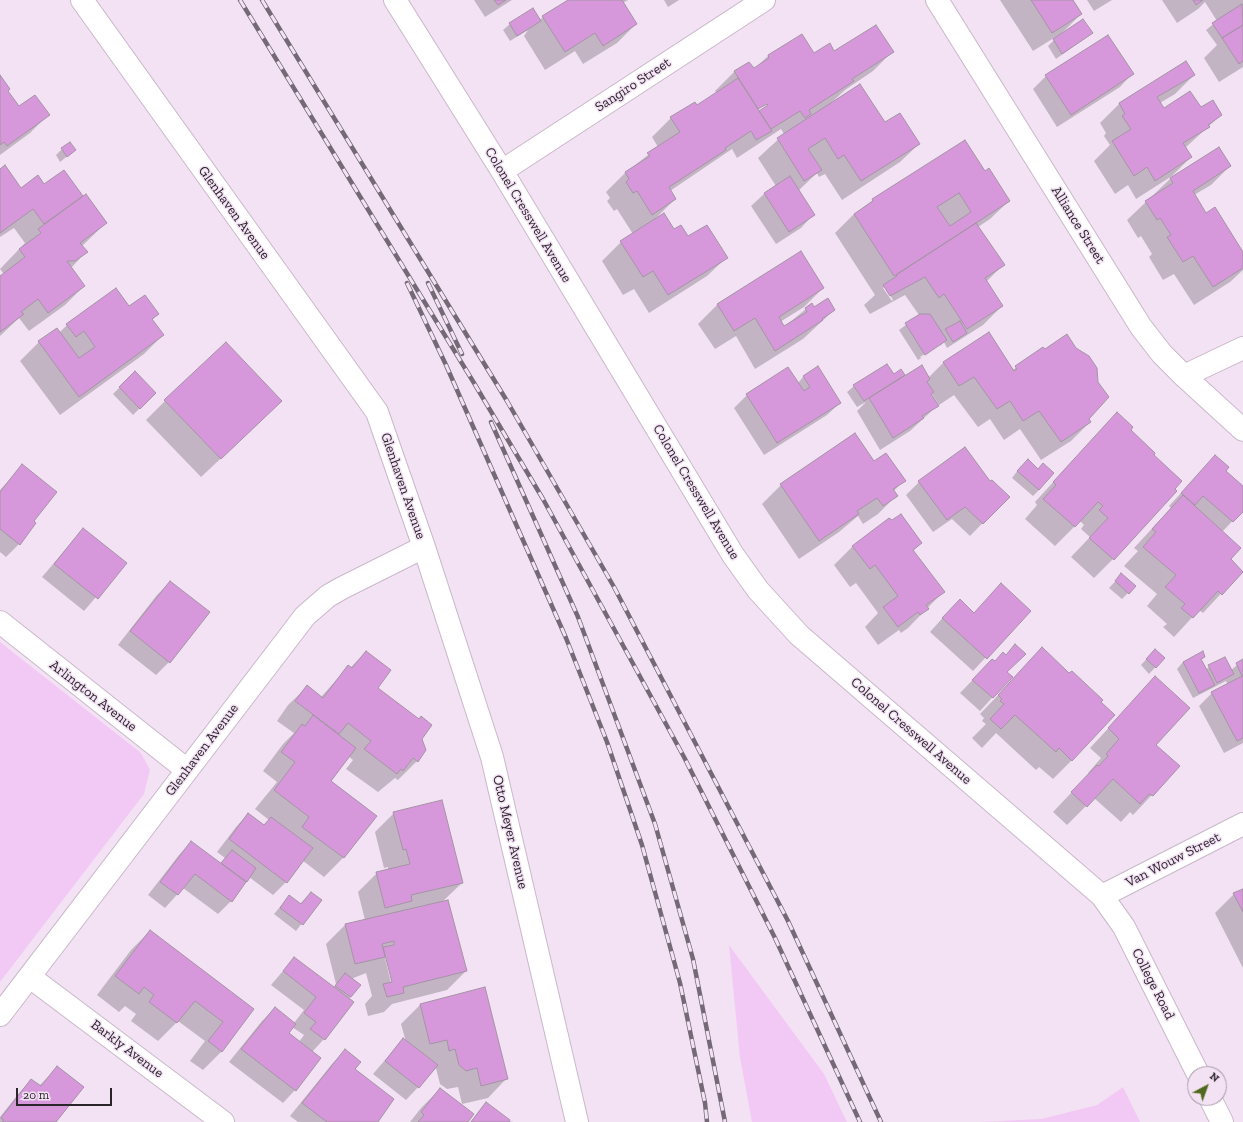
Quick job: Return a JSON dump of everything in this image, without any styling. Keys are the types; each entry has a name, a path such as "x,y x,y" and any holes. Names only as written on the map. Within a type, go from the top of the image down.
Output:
{"street":[{"name":"Glenhaven Avenue","path":"0,1015 296,627 315,607 342,588 424,547 377,412 82,0"},
{"name":"Colonel Cresswell Avenue","path":"395,0 502,171 729,549 758,590 798,635 1102,896"},
{"name":"Sangiro Street","path":"502,171 764,0"},
{"name":"Alliance Street","path":"937,0 1141,327 1162,354 1243,430"},
{"path":"1184,376 1243,348"},
{"name":"Otto Meyer Avenue","path":"424,547 492,757 577,1122"},
{"name":"Arlington Avenue","path":"0,622 187,770"},
{"name":"Van Wouw Street","path":"1102,896 1243,824"},
{"name":"College Road","path":"1102,896 1124,927 1194,1066"},
{"name":"Barkly Avenue","path":"30,976 223,1122"},
{"path":"1214,1106 1222,1122"}],"shaded area":[{"path":"0,642 141,753 150,770 144,794 0,982"},
{"path":"729,945 824,1074 847,1122 752,1122 740,1058"},
{"path":"1123,1087 1140,1122 981,1122 1041,1119 1097,1105"}],"building":[{"path":"494,0 506,0 498,5"},
{"path":"568,0 622,0 637,24 603,46 595,33 565,52 542,16"},
{"path":"1031,0 1073,0 1082,14 1052,33"},
{"path":"1193,0 1203,0 1196,5"},
{"path":"1242,4 1243,25 1222,38 1212,23"},
{"path":"533,8 541,21 517,36 509,23"},
{"path":"1083,19 1093,33 1062,54 1053,39"},
{"path":"876,25 894,52 852,79 854,81 809,110 811,114 805,118 800,111 771,129 759,111 768,105 767,104 758,109 734,71 749,62 754,68 769,58 768,55 802,34 814,53 830,43 834,51"},
{"path":"1243,25 1243,61 1239,64 1222,38"},
{"path":"1108,35 1134,74 1071,115 1045,75"},
{"path":"1186,61 1195,75 1157,97 1164,108 1190,91 1201,107 1213,100 1222,115 1208,125 1210,127 1183,143 1192,157 1155,181 1147,167 1134,176 1112,141 1131,129 1122,116 1125,114 1119,103"},
{"path":"0,75 10,89 8,91 19,106 35,95 50,115 7,146 4,142 0,145"},
{"path":"738,78 772,131 756,140 751,131 725,148 726,150 669,187 676,199 652,215 637,191 633,193 626,182 629,179 625,172 650,156 647,153 680,132 670,117 695,102 697,105"},
{"path":"860,84 885,122 900,113 920,144 861,181 844,155 838,159 825,138 808,149 822,170 804,181 777,138"},
{"path":"965,140 985,171 989,168 1010,201 894,276 854,214 873,201 872,199","holes":["959,193 971,212 950,226 937,207"]},
{"path":"70,142 76,150 67,157 61,148"},
{"path":"1219,147 1231,166 1193,191 1206,213 1215,207 1243,252 1243,268 1213,287 1193,256 1183,262 1167,237 1171,235 1160,218 1157,220 1145,201 1173,183 1170,178"},
{"path":"5,165 21,188 38,175 44,184 64,170 83,196 44,224 33,209 0,233 0,169"},
{"path":"790,176 815,215 789,232 764,193"},
{"path":"86,194 107,223 80,243 88,252 75,261 67,261 85,286 48,313 38,299 21,312 24,314 0,332 0,276 25,257 19,249 41,233 38,229"},
{"path":"664,213 674,229 681,225 688,236 707,225 728,258 668,295 653,271 643,277 620,241"},
{"path":"976,223 1005,265 985,278 1003,306 967,329 944,294 939,298 925,277 890,296 883,285"},
{"path":"801,251 824,288 779,317 784,326 807,312 805,308 812,303 814,307 828,298 835,310 822,319 823,320 775,351 755,318 734,331 717,304"},
{"path":"116,288 129,306 145,295 159,314 152,319 164,335 79,397 38,341 57,328 79,358 95,347 84,331 76,337 66,324"},
{"path":"920,314 930,314 947,340 925,355 905,323"},
{"path":"960,321 967,333 953,342 945,329"},
{"path":"989,332 1014,371 1017,369 1015,366 1043,347 1045,349 1067,334 1076,348 1089,356 1097,368 1098,382 1109,397 1089,419 1091,422 1061,442 1039,411 1023,421 1010,401 997,409 974,377 959,386 943,362"},
{"path":"226,342 282,401 221,459 164,400"},
{"path":"887,364 894,374 901,369 905,375 864,401 853,385"},
{"path":"922,365 930,379 927,382 934,392 931,394 939,406 922,416 924,418 893,438 869,398"},
{"path":"818,366 841,403 777,443 746,394 788,367 804,391 810,387 803,376"},
{"path":"135,371 156,393 140,409 119,387"},
{"path":"1117,412 1133,427 1131,430 1155,453 1154,455 1182,481 1175,489 1177,491 1114,560 1089,538 1108,518 1099,510 1103,506 1098,502 1075,527 1043,499 1056,485 1053,482"},
{"path":"855,433 874,461 886,453 906,481 893,489 898,496 883,506 877,498 857,511 859,514 819,541 780,484"},
{"path":"965,447 990,481 992,480 1010,497 983,524 965,507 947,520 918,481"},
{"path":"1215,455 1229,467 1226,471 1243,486 1243,512 1233,522 1203,496 1195,505 1181,493"},
{"path":"1028,459 1038,469 1043,463 1054,473 1039,490 1017,471"},
{"path":"22,464 57,492 34,521 36,523 20,545 0,529 0,492"},
{"path":"1183,495 1241,548 1231,559 1243,572 1222,595 1218,591 1193,618 1181,608 1185,604 1165,587 1176,575 1143,547 1156,532 1152,529"},
{"path":"901,514 922,543 913,550 945,592 926,605 929,609 920,615 918,612 898,627 883,607 898,596 875,565 870,569 852,546 889,518 892,520"},
{"path":"83,528 127,563 98,599 54,564"},
{"path":"1121,573 1136,586 1129,594 1115,581"},
{"path":"170,581 210,612 170,663 130,631"},
{"path":"1001,583 1031,611 987,659 942,618 960,599 974,613"},
{"path":"1015,644 1026,654 1007,672 1013,677 993,698 972,680 992,659 995,661 1003,652 1006,655"},
{"path":"1042,647 1069,673 1072,671 1103,700 1101,702 1115,715 1072,761 1059,748 1056,752 1015,715 1001,729 990,719 1004,704 1000,701 1002,699 998,695"},
{"path":"1155,649 1165,658 1156,668 1146,659"},
{"path":"366,651 391,670 378,688 419,719 421,716 432,725 422,739 426,750 418,762 413,758 403,771 401,769 397,774 364,749 371,741 348,723 339,734 295,701 307,685 323,698 348,665 352,668"},
{"path":"1203,651 1205,657 1201,659 1215,685 1199,693 1183,662"},
{"path":"1225,657 1234,674 1217,683 1208,665"},
{"path":"1243,659 1243,738 1237,741 1211,692 1242,676 1236,663"},
{"path":"1155,676 1190,708 1156,745 1180,766 1153,796 1149,794 1140,804 1113,779 1087,807 1071,792 1097,765 1099,766 1108,756 1106,754 1119,739 1108,728"},
{"path":"313,715 356,748 331,781 377,816 344,858 302,827 309,817 274,790 295,762 281,752 302,724 305,726"},
{"path":"442,800 463,883 411,895 412,901 385,908 376,872 410,864 406,849 403,850 393,812"},
{"path":"248,813 264,825 271,817 313,848 287,883 229,839"},
{"path":"191,841 246,882 232,902 195,874 178,895 160,882"},
{"path":"232,850 256,868 247,882 221,863"},
{"path":"1243,889 1243,912 1233,893"},
{"path":"311,892 322,900 303,925 280,908 289,895 301,904"},
{"path":"448,900 467,971 403,987 404,993 387,997 383,984 392,982 383,947 394,945 394,941 382,944 385,957 355,964 345,924"},
{"path":"150,930 254,1009 222,1052 208,1041 223,1022 195,1001 177,1023 149,1002 154,995 144,987 139,994 115,976"},
{"path":"294,957 354,1002 325,1040 310,1029 316,1022 304,1013 316,997 283,971"},
{"path":"345,973 361,985 351,997 335,986"},
{"path":"485,987 508,1079 481,1086 477,1068 466,1071 459,1065 455,1049 449,1051 447,1040 430,1044 420,1004"},
{"path":"275,1007 296,1024 289,1033 321,1058 296,1091 241,1049"},
{"path":"403,1038 438,1065 419,1088 385,1061"},
{"path":"345,1049 361,1062 355,1069 394,1099 378,1122 327,1122 302,1103"},
{"path":"57,1066 84,1087 56,1122 2,1122 4,1120 1,1118 31,1079 41,1086"},
{"path":"440,1088 474,1114 468,1122 418,1122 424,1115 421,1112"},
{"path":"486,1102 510,1120 508,1122 471,1122"}],"railway":[{"path":"240,0 474,383 543,499 684,757 775,938 860,1122"},
{"path":"262,0 507,401 614,587 788,921 881,1122"},
{"path":"407,283 446,365 566,638 607,742 642,845 680,983 705,1103 707,1122"},
{"path":"428,283 462,354"},
{"path":"491,422 578,617 655,824 693,959 725,1122"}]}
